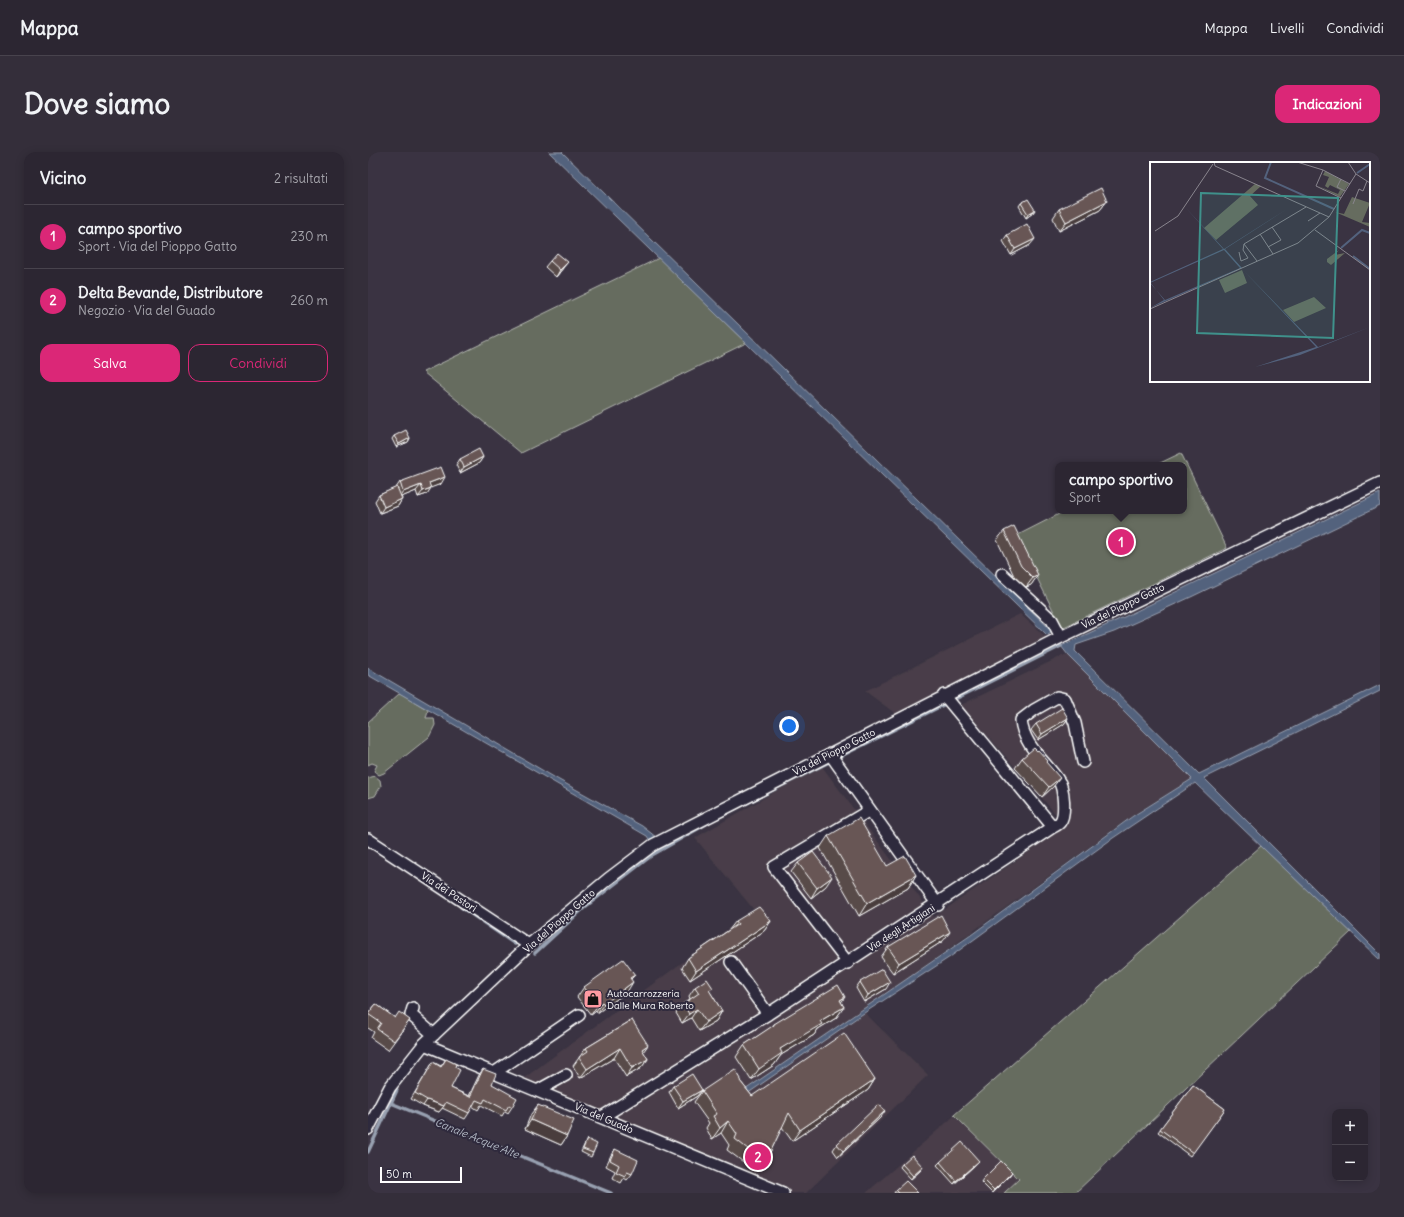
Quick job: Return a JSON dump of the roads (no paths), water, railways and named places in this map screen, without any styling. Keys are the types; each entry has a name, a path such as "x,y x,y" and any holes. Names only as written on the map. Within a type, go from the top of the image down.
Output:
{"street":[{"name":"Via del Pioppo Gatto","path":"368,1129 393,1084 424,1044 529,946 608,879 653,845 944,695 1380,483"},
{"path":"1002,574 1052,620 1061,637"},
{"path":"944,695 1053,827 1061,821 1064,812 1063,796 1059,781 1035,751 1022,731 1021,720 1034,710 1058,697 1065,699 1075,723 1082,762"},
{"path":"830,754 938,904"},
{"path":"848,963 774,867 870,810"},
{"name":"Via degli Artigiani","path":"602,1117 848,963 1053,827"},
{"name":"Via dei Pastori","path":"368,839 529,946"},
{"path":"731,962 768,1014"},
{"path":"413,1008 411,1015 434,1035"},
{"path":"494,1073 579,1014"},
{"name":"Via del Guado","path":"424,1044 783,1193"},
{"path":"537,1091 566,1075"}],"water":[{"path":"549,152 562,152 1052,631 1047,635"},
{"path":"1380,493 1380,506 1191,597 1114,632 1076,645 1075,651 1199,774 1380,685 1380,691 1204,778 1380,954 1380,960 1195,783 1113,838 950,957 858,1017 744,1096 742,1092 971,935 1133,816 1192,779 1068,655 1061,646"},
{"path":"368,668 559,780 642,826 661,841 653,845 647,836 368,675"}],"waterway":[{"path":"717,818 1061,646"},
{"path":"535,953 586,906 652,855 708,823"},
{"path":"461,907 515,944"},
{"path":"368,1152 397,1090 394,1085"},
{"name":"Canale Acque Alte","path":"391,1103 611,1193"}],"place":[{"name":"campo sportivo","path":"1121,542"},
{"name":"Autocarrozzeria Dalle Mura Roberto","path":"593,999"},
{"name":"Delta Bevande, Distributore","path":"758,1157"}]}
